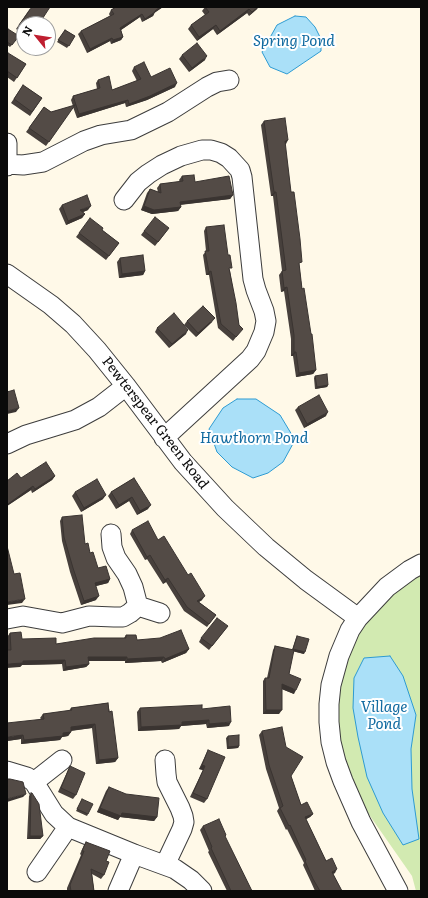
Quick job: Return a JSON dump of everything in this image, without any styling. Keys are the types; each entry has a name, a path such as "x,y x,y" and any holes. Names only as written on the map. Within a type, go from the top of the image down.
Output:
{"street":[{"path":"7,144 7,165 23,165 43,162 84,141 101,135 130,130 168,112 207,87 218,82 229,80"},
{"path":"123,202 138,182 148,174 162,165 182,156 202,150 211,150 229,158 240,170 242,177 253,279 266,321 264,332 256,351 250,359 164,438"},
{"name":"Pewterspear Green Road","path":"7,274 51,305 73,324 97,350 126,386 183,462 205,487 266,547 306,580 358,618"},
{"path":"7,444 26,434 75,420 99,407 126,386"},
{"path":"111,532 112,547 116,558 127,574 138,606"},
{"path":"398,891 352,804 336,762 329,722 331,685 334,670 344,642 358,618 388,587 410,570 421,564"},
{"path":"138,606 160,613"},
{"path":"7,619 23,616 62,623 89,616 123,617 130,614 138,606"},
{"path":"165,759 167,782 180,808 184,822 165,864"},
{"path":"34,782 62,760"},
{"path":"7,772 27,777 34,782 54,814 68,827 134,854 165,864 191,880 202,891"},
{"path":"37,873 68,827"},
{"path":"118,891 134,854"}],"green space":[{"path":"421,564 421,891 416,891 412,876 361,803 333,739 331,716 350,630"}],"water":[{"name":"Spring Pond","path":"295,16 306,17 315,27 321,39 321,51 287,74 270,67 262,52 277,25"},
{"name":"Hawthorn Pond","path":"237,399 256,399 280,415 295,440 283,462 268,473 253,478 232,467 217,452 209,429 223,408"},
{"name":"Village Pond","path":"390,656 403,676 416,715 411,749 412,789 419,839 403,845 383,813 367,777 353,708 354,678 364,658"}],"building":[{"path":"32,7 50,7 44,16 26,16"},
{"path":"116,7 160,7 145,19 142,14 120,28 123,37 113,40 112,38 90,49 81,31 114,14 111,10"},
{"path":"205,7 258,7 252,12 249,9 220,31 216,25 199,37 191,25 209,12"},
{"path":"8,29 16,34 16,40 12,45 7,42"},
{"path":"65,30 75,36 69,46 58,40"},
{"path":"197,43 207,56 192,68 182,55"},
{"path":"8,53 26,64 17,78 7,71"},
{"path":"144,62 151,77 170,68 177,83 129,104 128,100 79,114 73,96 100,88 98,80 109,76 112,90 141,79 134,67"},
{"path":"23,85 42,98 32,112 14,99"},
{"path":"75,105 49,142 29,128 44,107 51,112"},
{"path":"285,118 288,140 285,141 291,192 294,192 300,239 302,262 299,263 302,289 304,288 312,334 316,370 299,373 296,352 294,352 294,335 287,287 284,288 282,271 286,270 276,192 274,192 264,121"},
{"path":"194,175 195,182 229,176 233,195 180,202 181,207 154,210 144,206 150,189 161,193 160,184 183,181 182,176"},
{"path":"87,195 91,206 80,210 85,214 68,221 62,205"},
{"path":"155,217 169,228 158,242 144,231"},
{"path":"90,218 103,228 102,230 119,243 109,256 79,233"},
{"path":"224,225 228,255 230,255 232,268 229,268 239,325 243,329 236,337 221,324 211,271 209,272 205,251 209,251 206,227"},
{"path":"143,255 145,271 122,274 120,258"},
{"path":"203,306 215,318 198,333 187,321"},
{"path":"174,313 188,330 172,344 157,328"},
{"path":"327,374 328,385 317,387 315,376"},
{"path":"14,390 19,408 7,411 7,392"},
{"path":"319,395 328,412 307,424 298,407"},
{"path":"46,462 55,476 35,489 33,486 8,504 7,481 17,473 21,478"},
{"path":"134,478 151,505 140,511 132,497 119,505 111,492"},
{"path":"97,479 106,495 84,508 75,492"},
{"path":"82,515 85,544 88,543 90,553 93,552 98,568 106,566 110,579 95,583 99,596 84,601 64,537 62,517"},
{"path":"148,521 158,540 164,536 188,575 191,573 205,596 197,601 216,615 209,624 187,607 168,578 165,580 150,555 147,557 132,530"},
{"path":"7,546 14,574 20,573 25,599 7,602"},
{"path":"217,618 228,626 212,646 201,638"},
{"path":"181,630 189,649 165,659 164,657 127,659 127,657 88,657 89,664 66,667 65,660 23,661 23,663 7,664 7,650 11,650 10,633 21,632 22,639 56,638 56,644 94,638 126,638 126,635 136,635 137,640 160,638"},
{"path":"297,636 309,639 305,652 293,649"},
{"path":"275,646 294,650 289,674 301,679 296,690 282,684 282,710 266,710 265,678 269,678"},
{"path":"108,703 109,712 112,711 118,758 99,760 95,724 71,727 71,732 63,733 63,736 24,740 23,735 7,737 7,723 44,719 43,714 72,710 71,708"},
{"path":"202,705 202,709 230,706 231,722 209,724 209,720 182,722 182,725 141,727 140,708"},
{"path":"282,727 286,747 303,757 291,776 301,805 307,802 313,814 305,817 326,861 332,858 337,869 332,872 342,891 320,891 313,879 290,825 289,826 280,808 283,806 269,765 262,731"},
{"path":"239,735 239,746 228,747 228,736"},
{"path":"208,750 225,757 207,799 193,793 205,766 202,765"},
{"path":"70,766 85,773 76,795 61,788"},
{"path":"7,779 23,782 26,794 7,799"},
{"path":"109,787 126,794 159,798 157,817 122,813 121,816 100,808"},
{"path":"31,793 39,804 43,836 30,836"},
{"path":"82,799 93,804 88,814 77,809"},
{"path":"219,819 226,835 225,836 252,891 231,891 211,848 212,847 203,826"},
{"path":"86,842 110,851 106,861 109,862 104,875 91,869 94,891 71,891 70,885 84,851 82,851"}]}
